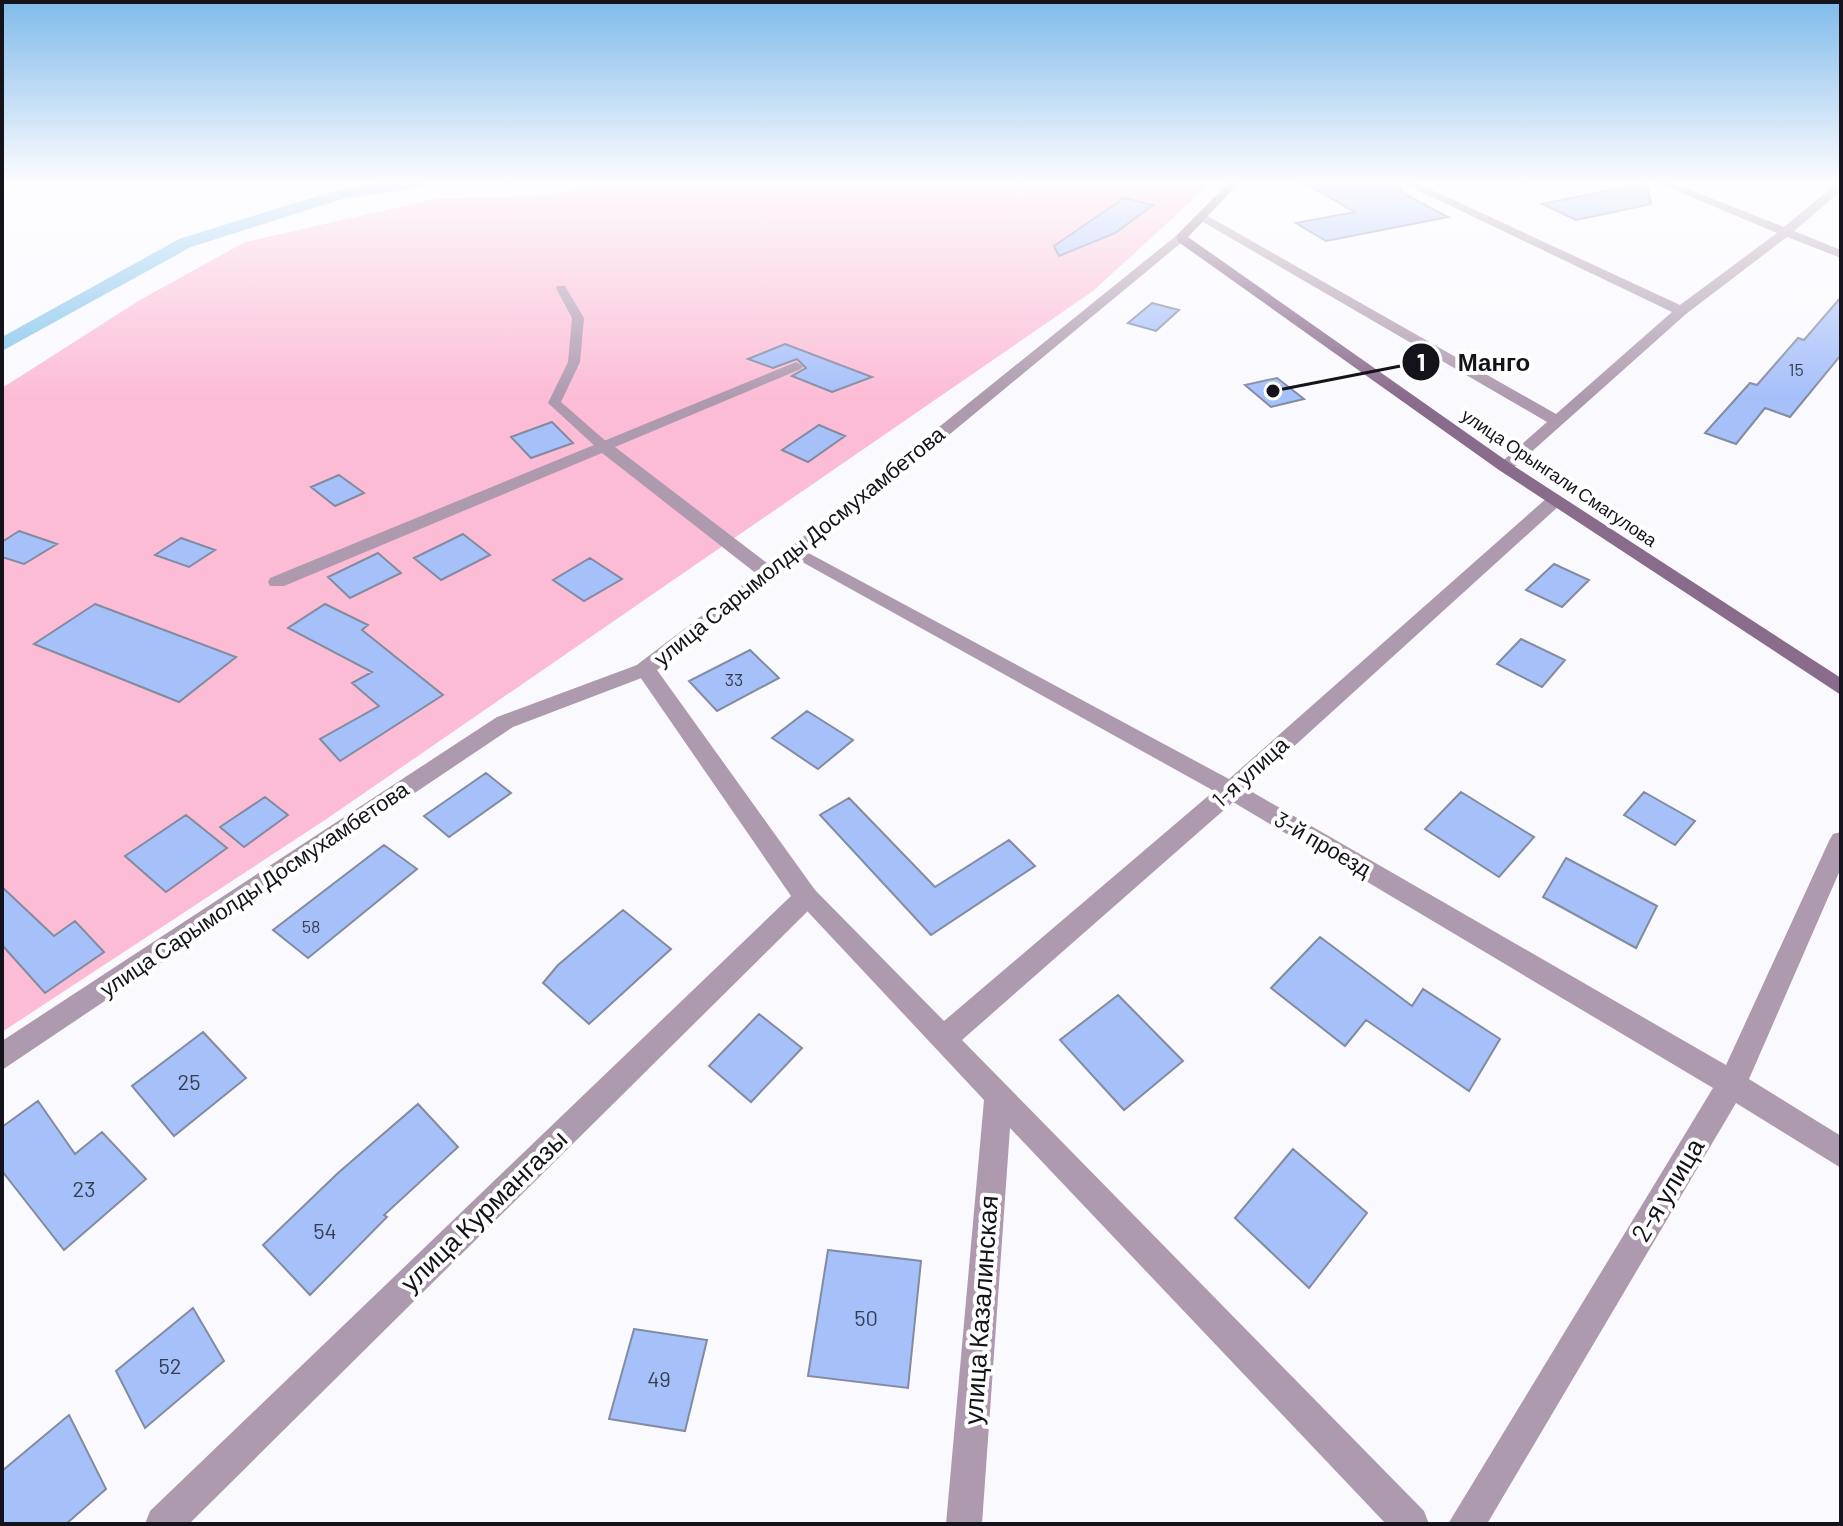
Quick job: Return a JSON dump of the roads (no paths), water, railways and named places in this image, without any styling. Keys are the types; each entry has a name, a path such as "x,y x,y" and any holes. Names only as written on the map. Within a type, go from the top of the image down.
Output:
{"main road":[{"name":"улица Орынгали Смагулова","path":"1204,254 1554,501 1841,688"}],"street":[{"name":"улица Сарымолды Досмухамбетова","path":"2,1057 505,722 645,669 769,574 1161,254"},
{"path":"1267,254 1557,421"},
{"path":"1560,254 1681,311"},
{"path":"1505,467 1681,311 1756,254"},
{"path":"277,582 796,366"},
{"path":"603,446 769,574"},
{"name":"1-я улица","path":"943,1039 1231,790 1554,501"},
{"name":"3-й проезд","path":"795,553 1231,790 1732,1084 1841,1153"},
{"path":"645,669 806,897 1411,1524"},
{"name":"2-я улица","path":"1466,1524 1732,1084 1841,841"},
{"name":"улица Курмангазы","path":"163,1524 806,897"},
{"name":"улица Казалинская","path":"964,1524 998,1097"}],"lane":[{"path":"561,288 578,318 574,362 554,403 603,446"}],"waterway":[{"path":"2,345 165,254"}],"place":[{"name":"Манго","path":"1273,391"}]}
